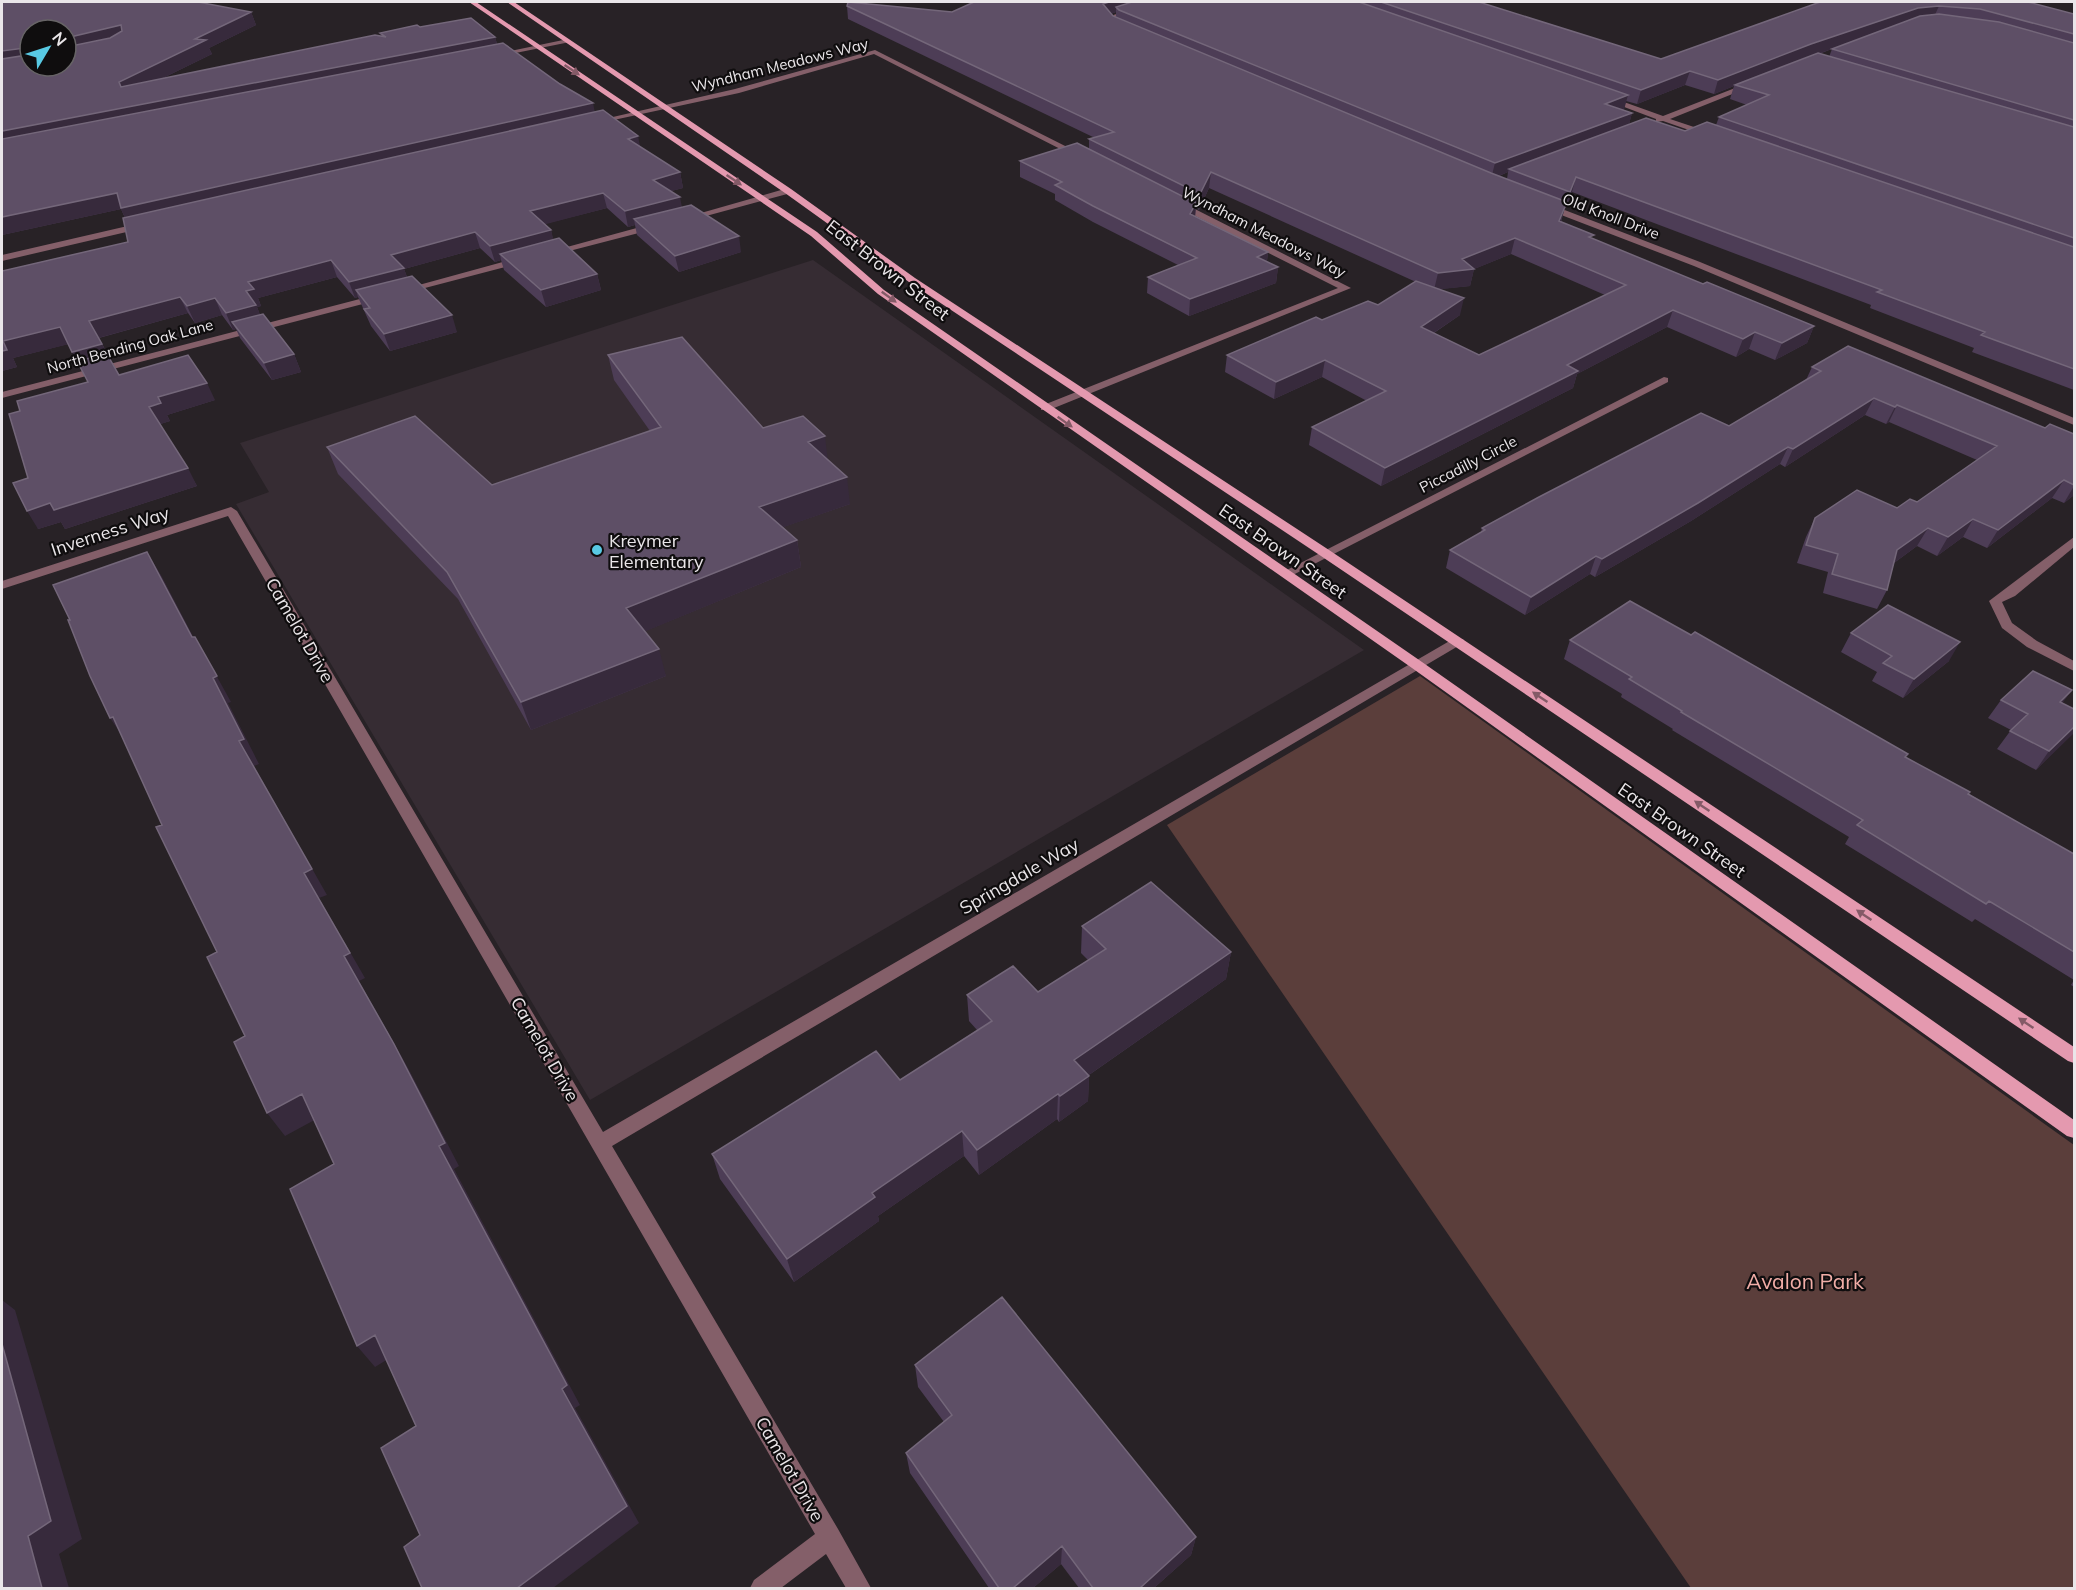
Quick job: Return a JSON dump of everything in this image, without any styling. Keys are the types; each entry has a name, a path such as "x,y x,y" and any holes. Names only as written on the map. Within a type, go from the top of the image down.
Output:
{"main road":[{"name":"East Brown Street","path":"472,2 814,234 881,292 1417,665 2074,1130"},
{"name":"East Brown Street","path":"510,2 788,191 912,280 1458,642 2074,1056"}],"street":[{"path":"1126,31 1115,26 1107,18 1125,10 1159,2"},
{"path":"489,56 568,41"},
{"name":"Wyndham Meadows Way","path":"586,124 736,91 875,52 1087,158"},
{"path":"1652,123 1759,82"},
{"path":"1600,96 1718,138"},
{"path":"675,221 788,191"},
{"name":"Wyndham Meadows Way","path":"1046,408 1346,288 1170,200"},
{"name":"Old Knoll Drive","path":"1534,201 1697,264 2074,422"},
{"path":"2,258 155,222"},
{"name":"North Bending Oak Lane","path":"2,395 664,224"},
{"name":"Piccadilly Circle","path":"1286,574 1664,380"},
{"name":"Inverness Way","path":"2,585 231,511"},
{"name":"Camelot Drive","path":"231,511 859,1588"},
{"path":"2074,541 2010,593 1995,601 2007,625 2032,644 2074,667"},
{"name":"Springdale Way","path":"600,1143 1458,642"},
{"path":"762,1588 830,1538"}],"shaded area":[{"path":"813,260 1364,650 590,1100 236,504 269,492 240,443"}],"green space":[{"name":"Avalon Park","path":"1420,676 2074,1145 2074,1588 1691,1588 1167,825"}],"building":[{"path":"2,2 198,2 251,12 195,39 206,40 119,82 121,87 375,35 386,37 380,33 417,25 420,27 471,18 495,37 2,131 2,59 18,56 18,78 78,78 78,45 110,38 122,31 121,25 78,35 78,18 18,18 18,49 2,51"},
{"path":"848,2 952,12 974,2 1109,2 1103,4 1113,16 1491,173 1567,202 1559,221 1594,235 1589,237 1814,326 1782,343 1755,332 1743,339 1673,310 1567,365 1578,371 1385,468 1312,427 1386,391 1325,360 1276,382 1227,355 1316,317 1322,320 1368,301 1378,305 1416,281 1464,298 1421,327 1479,355 1626,285 1515,238 1462,259 1474,269 1438,273 1211,172 1200,194 1089,139 1114,132 847,6"},
{"path":"1132,2 1359,2 1628,95 1605,104 1632,113 1495,163 1116,7"},
{"path":"1381,2 1479,2 1661,59 1820,2 2028,2 2074,14 2074,34 1980,9 1939,6 1918,8 1811,44 1718,80 1690,71 1641,90"},
{"path":"1939,14 1999,22 2074,43 2074,120 1832,49 1920,16"},
{"path":"503,43 560,84 593,103 121,208 117,193 2,217 2,139"},
{"path":"1818,53 2074,127 2074,238 1719,117 1769,95 1735,85"},
{"path":"603,110 638,136 628,139 680,172 653,180 680,197 625,211 603,193 530,211 551,230 490,246 475,232 391,255 404,268 349,282 331,260 248,282 254,289 246,291 256,305 226,313 215,298 187,306 180,297 89,321 102,344 72,352 60,327 3,341 7,350 2,351 2,271 128,242 123,218"},
{"path":"1646,118 1685,131 1707,122 2074,247 2074,369 1981,335 1985,332 1877,292 1882,290 1576,177 1570,192 1509,169"},
{"path":"1077,143 1196,203 1190,214 1268,252 1257,257 1278,267 1190,299 1148,277 1197,258 1093,206 1055,185 1062,182 1020,161"},
{"path":"691,205 739,236 675,256 634,219"},
{"path":"559,238 597,274 541,290 500,254"},
{"path":"412,276 452,315 384,334 364,309 370,308 356,290"},
{"path":"263,314 294,354 264,363 232,322"},
{"name":"Kreymer Elementary","path":"682,337 763,428 803,416 825,436 808,442 847,477 759,507 797,540 626,608 659,649 521,702 447,572 327,447 415,416 492,485 661,427 608,355"},
{"path":"1848,346 2045,428 2050,424 2074,434 2074,485 2064,480 1998,530 1973,519 1948,537 1928,528 1897,550 1887,590 1832,574 1838,554 1806,545 1815,518 1857,490 1897,508 1910,499 1917,502 1997,446 1897,405 1895,407 1874,398 1793,449 1788,447 1698,503 1602,559 1596,556 1531,597 1450,550 1485,530 1482,528 1701,413 1729,426 1821,371 1812,367"},
{"path":"107,354 119,375 188,355 207,383 158,397 161,403 149,407 188,468 54,510 50,503 27,511 13,483 28,478 9,414 20,411 17,401 88,382 77,361"},
{"path":"147,552 192,637 195,637 217,676 213,678 244,739 239,741 312,869 304,873 350,953 344,956 394,1044 445,1143 439,1146 567,1385 562,1389 627,1506 517,1588 422,1588 404,1547 420,1535 381,1448 416,1426 375,1335 357,1346 290,1189 334,1164 302,1094 267,1113 234,1042 245,1036 207,957 217,952 156,827 162,825 113,717 110,718 90,676 68,620 70,620 53,585"},
{"path":"1630,601 1691,635 1695,632 1908,754 1905,757 1970,792 1968,794 2074,854 2074,952 1989,901 1986,904 1857,825 1863,820 1681,712 1629,679 1632,677 1570,640"},
{"path":"1888,605 1960,642 1914,679 1883,663 1892,656 1851,633"},
{"path":"2033,671 2072,690 2060,702 2074,709 2074,727 2049,751 2010,731 2028,714 2001,700"},
{"path":"1151,882 1231,952 1074,1060 1089,1076 1060,1096 1058,1094 977,1150 962,1131 872,1193 875,1197 787,1259 712,1154 876,1051 900,1080 992,1021 967,995 1013,966 1038,992 1106,949 1082,926"},
{"path":"1002,1297 1196,1537 1140,1588 1093,1588 1062,1546 1013,1588 999,1588 906,1453 952,1415 915,1365"},
{"path":"2,1344 51,1521 28,1536 42,1588 2,1588"}],"place":[{"name":"Kreymer Elementary","path":"597,550"}]}
